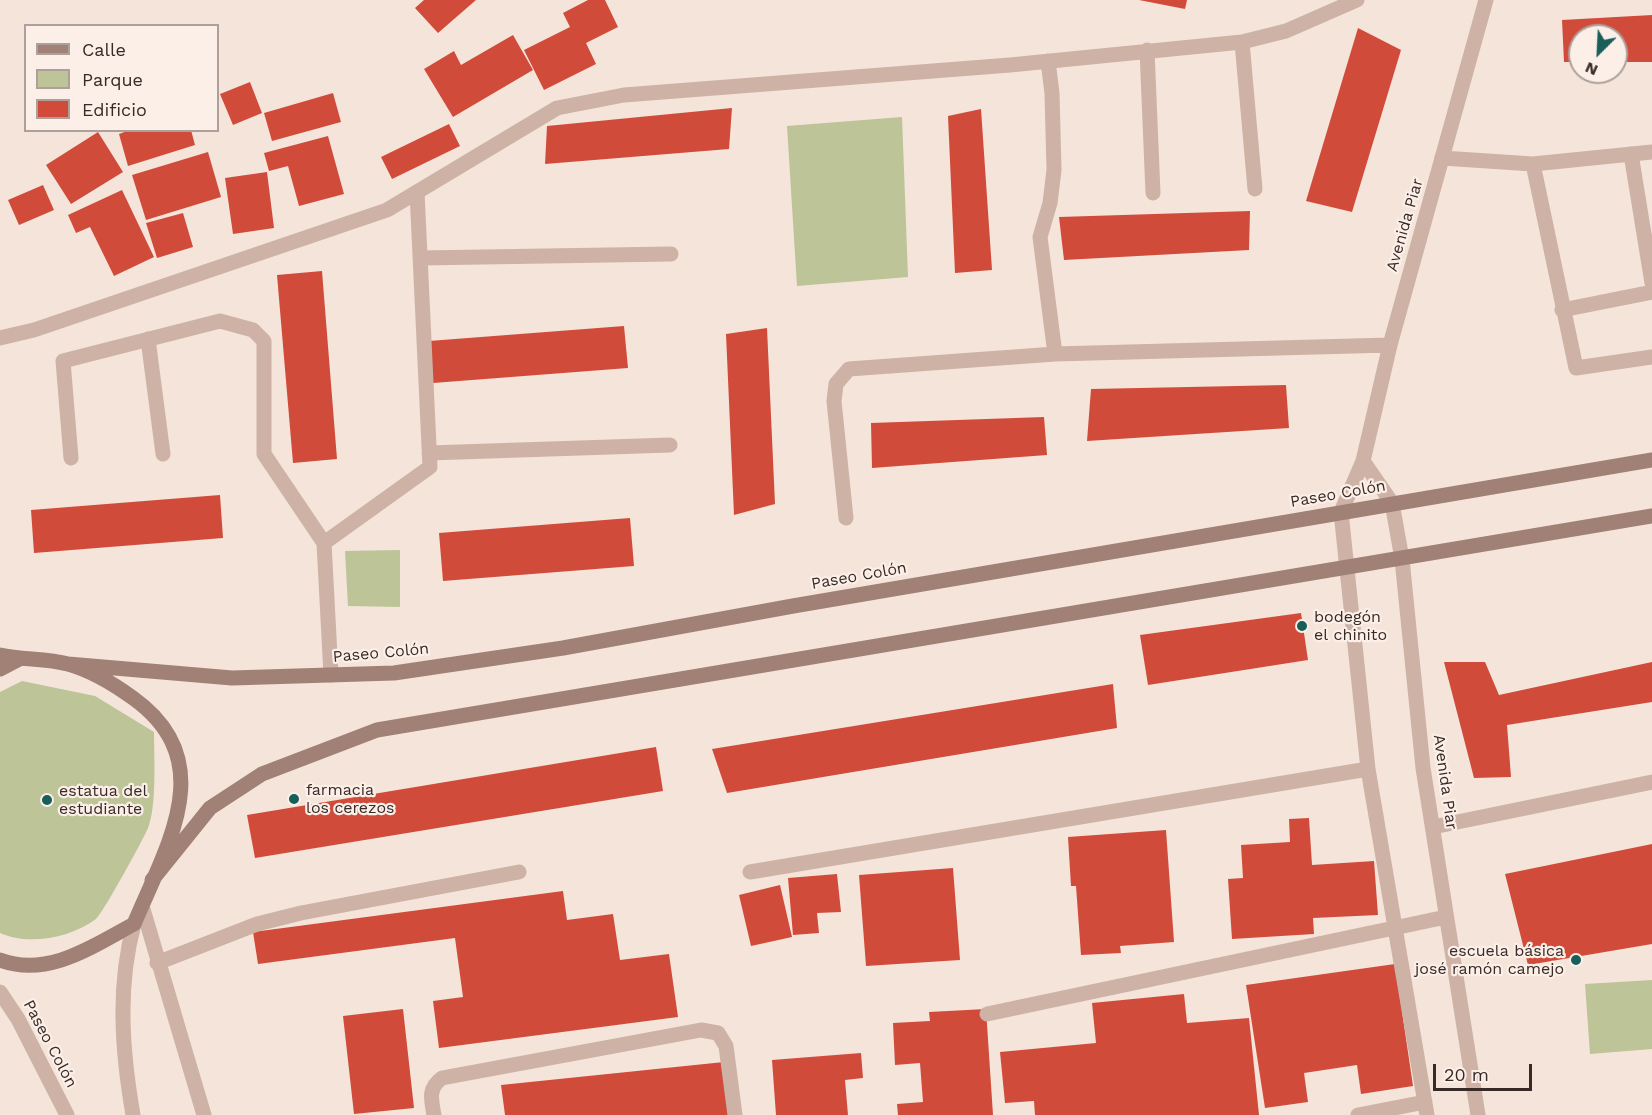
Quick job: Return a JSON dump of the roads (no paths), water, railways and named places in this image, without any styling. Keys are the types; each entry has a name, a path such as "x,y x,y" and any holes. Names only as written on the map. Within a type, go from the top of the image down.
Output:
{"main road":[{"name":"Paseo Colón","path":"0,655 68,664 232,678 394,673 563,648 1392,503 1652,460"},
{"path":"152,880 210,808 262,774 377,730 1652,516"},
{"path":"0,669 19,659"},
{"path":"0,960 14,965 56,964 134,924 176,820 183,779 174,744 154,714 120,689 68,664"}],"street":[{"path":"0,338 34,330 387,210 557,108 624,95 1048,61 1242,42 1286,31 1357,0"},
{"name":"Avenida Piar","path":"1426,1109 1368,770 1341,512 1363,461 1390,345 1486,0"},
{"path":"1242,42 1255,189"},
{"path":"1148,50 1153,193"},
{"path":"1048,61 1054,170 1050,203 1040,237 1055,354"},
{"path":"1442,158 1533,164 1652,152"},
{"path":"1631,154 1652,283"},
{"path":"1533,164 1576,368 1652,357"},
{"path":"324,543 429,467 417,192"},
{"path":"420,258 671,254"},
{"path":"1562,310 1652,292"},
{"path":"71,458 63,361 220,321 253,330 264,341 264,454 324,543 331,675"},
{"path":"148,339 163,454"},
{"path":"846,518 834,401 836,384 849,369 1055,354 1390,345"},
{"path":"429,453 670,445"},
{"name":"Avenida Piar","path":"1363,461 1392,503 1402,559 1423,768 1478,1115"},
{"path":"750,872 1368,770"},
{"path":"1433,827 1652,782"},
{"path":"157,963 257,924 301,913 519,872"},
{"path":"142,906 157,963 204,1115"},
{"path":"987,1014 1446,917"},
{"path":"133,1115 123,1044 123,1002 126,953 134,924"},
{"name":"Paseo Colón","path":"0,992 23,1029 67,1115"},
{"path":"434,1115 430,1094 434,1083 442,1078 700,1030 718,1033 726,1046 735,1115"},
{"path":"1358,1115 1426,1109"}],"place":[{"name":"bodegón el chinito","path":"1302,626"},
{"name":"farmacia los cerezos","path":"294,799"},
{"name":"estatua del estudiante","path":"47,800"},
{"name":"escuela básica josé ramón camejo","path":"1576,960"}]}
